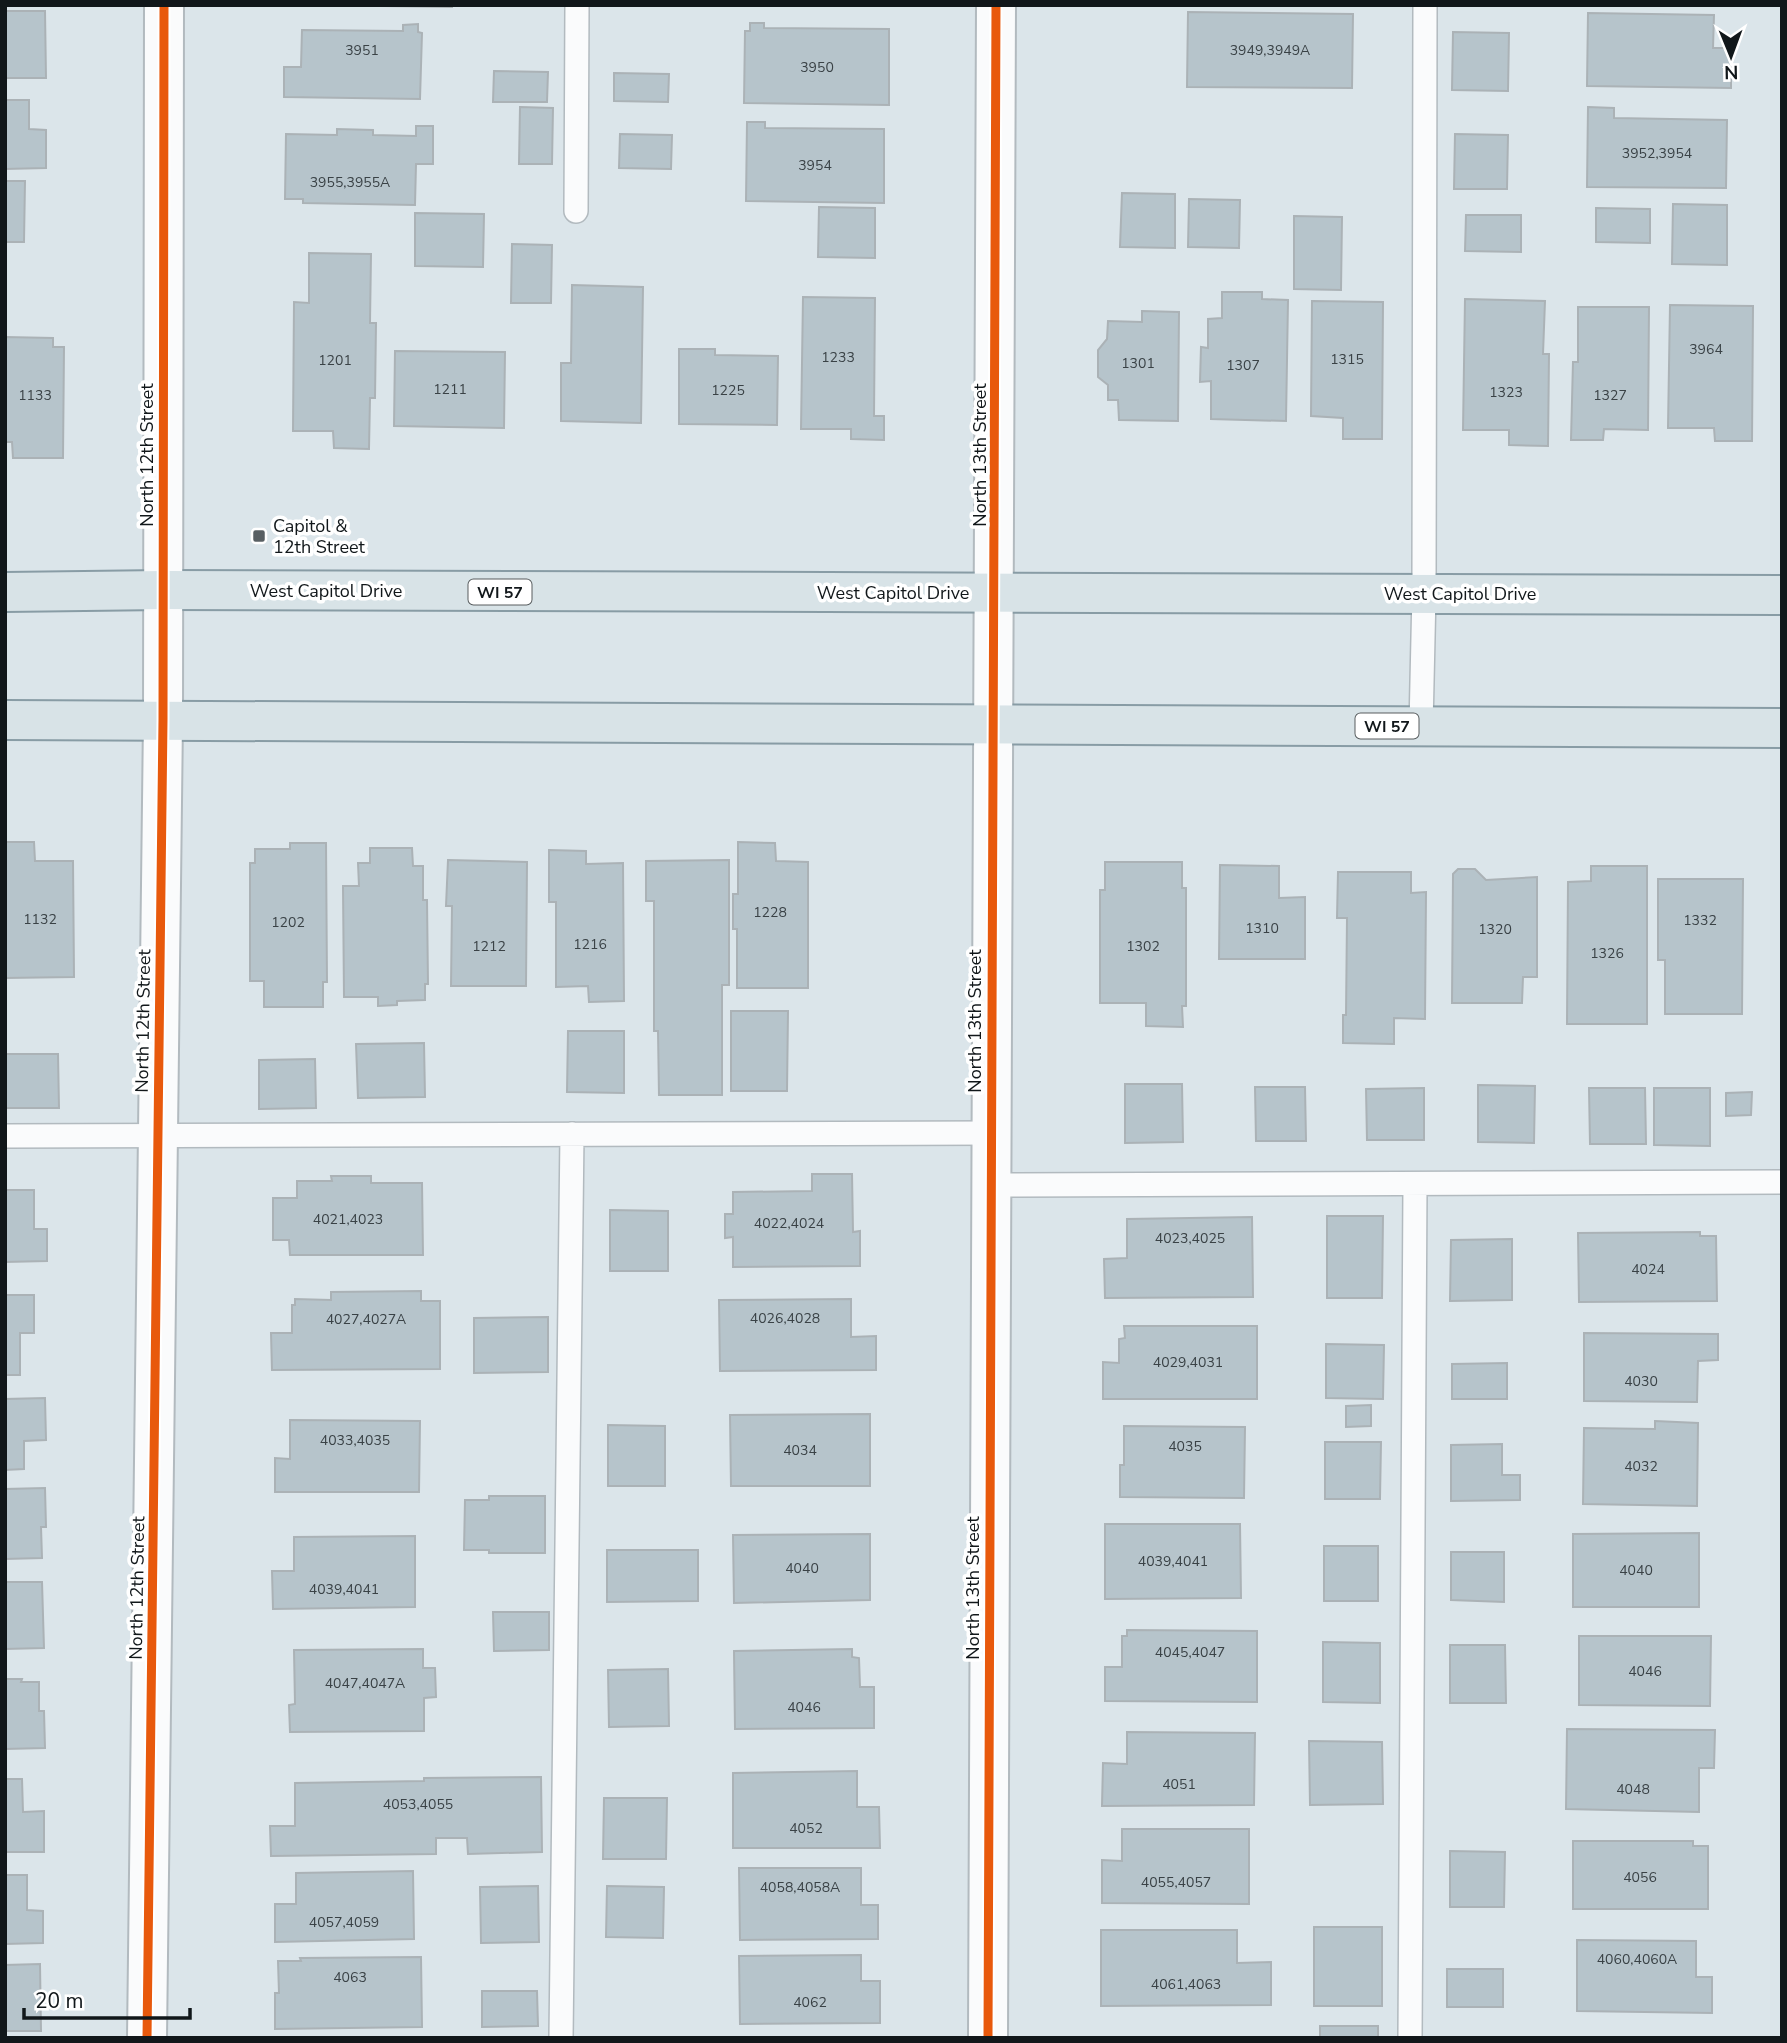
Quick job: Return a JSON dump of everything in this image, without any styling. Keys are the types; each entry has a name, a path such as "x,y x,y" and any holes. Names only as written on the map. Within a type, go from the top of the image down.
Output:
{"main road":[{"name":"West Capitol Drive","path":"5,592 163,590 1782,595"},
{"name":"WI 57","path":"5,720 1782,728"}],"street":[{"name":"North 12th Street","path":"147,2038 163,720 164,5"},
{"name":"North 13th Street","path":"988,2038 996,5"}],"lane":[{"path":"576,211 577,5"},
{"path":"1421,726 1424,593 1425,5"},
{"path":"5,1136 990,1133"},
{"path":"561,2038 572,1134"},
{"path":"990,1185 1782,1182"},
{"path":"1410,2038 1415,1184"}],"building":[{"path":"308,5 452,5 452,7"},
{"path":"5,11 45,11 46,78 5,78"},
{"path":"1188,12 1353,14 1352,88 1187,87"},
{"path":"1588,13 1714,15 1713,48 1731,48 1731,88 1587,86"},
{"path":"750,23 764,23 764,28 889,29 889,105 744,103 745,31 750,31"},
{"path":"418,24 418,32 422,33 420,99 284,97 284,67 301,67 302,30 403,31 403,25"},
{"path":"1453,32 1509,33 1508,91 1452,90"},
{"path":"494,71 548,72 547,102 493,102"},
{"path":"614,73 669,74 668,102 614,101"},
{"path":"5,100 29,100 29,129 46,130 46,168 5,169"},
{"path":"520,107 553,108 552,164 519,164"},
{"path":"1588,107 1614,108 1614,118 1727,120 1726,188 1587,187"},
{"path":"747,122 765,122 765,128 884,129 884,203 746,201"},
{"path":"416,126 433,126 433,164 416,164 415,205 303,203 303,199 285,199 286,134 337,135 337,129 373,130 373,135 416,136"},
{"path":"620,134 672,135 671,169 619,168"},
{"path":"1455,134 1508,135 1507,189 1454,189"},
{"path":"5,181 25,181 24,242 5,242"},
{"path":"1122,193 1175,194 1175,248 1120,247"},
{"path":"1189,199 1240,200 1239,248 1188,247"},
{"path":"1673,204 1727,205 1727,265 1672,264"},
{"path":"819,207 875,208 875,258 818,257"},
{"path":"1596,208 1650,209 1650,243 1596,242"},
{"path":"415,213 484,214 483,267 415,266"},
{"path":"1466,215 1521,215 1521,252 1465,251"},
{"path":"1294,216 1342,217 1341,290 1294,289"},
{"path":"512,244 552,245 551,303 511,303"},
{"path":"309,253 371,254 370,323 376,323 375,398 370,398 369,449 334,448 333,431 293,431 294,302 309,303"},
{"path":"572,285 643,287 641,423 561,421 561,363 571,363"},
{"path":"1222,292 1262,292 1262,299 1288,300 1286,421 1211,419 1211,381 1200,382 1201,347 1208,348 1208,319 1222,318"},
{"path":"803,297 875,298 874,416 884,416 884,440 851,439 851,429 801,429"},
{"path":"1465,299 1545,301 1543,354 1549,354 1548,446 1509,445 1509,430 1463,430"},
{"path":"1312,301 1383,302 1382,439 1343,439 1343,418 1311,416"},
{"path":"1670,305 1753,306 1752,441 1715,441 1714,428 1668,428"},
{"path":"1578,307 1649,307 1648,430 1604,429 1603,440 1571,440 1573,362 1578,362"},
{"path":"1142,311 1179,312 1178,421 1119,420 1118,400 1108,400 1108,385 1098,377 1098,350 1107,339 1108,321 1142,322"},
{"path":"5,337 53,338 53,347 64,347 63,458 13,458 12,442 5,442"},
{"path":"679,349 715,349 715,355 778,356 777,425 679,424"},
{"path":"395,351 505,352 504,428 394,426"},
{"path":"5,842 34,842 35,861 73,861 74,977 5,978"},
{"path":"738,842 775,843 776,861 808,862 808,988 737,988 737,929 733,929 733,894 738,894"},
{"path":"290,843 326,843 327,982 323,982 323,1007 264,1007 264,981 250,981 250,863 255,863 255,849 290,849"},
{"path":"370,848 412,848 413,866 423,866 423,900 427,900 428,984 425,984 425,1000 397,1001 397,1005 378,1006 378,997 344,997 343,886 359,886 358,863 370,863"},
{"path":"549,850 586,851 586,864 623,863 624,1001 589,1002 588,986 556,987 556,902 549,902"},
{"path":"448,860 527,862 526,986 451,986 452,906 446,906"},
{"path":"729,860 729,985 722,985 722,1095 659,1095 658,1031 654,1031 654,901 646,901 646,861"},
{"path":"1105,862 1182,862 1182,888 1186,888 1186,1006 1182,1006 1183,1027 1146,1026 1146,1003 1100,1003 1100,890 1105,890"},
{"path":"1220,865 1279,866 1279,898 1305,897 1305,959 1219,959"},
{"path":"1591,866 1647,866 1647,1024 1567,1024 1568,882 1591,881"},
{"path":"1458,869 1475,869 1486,880 1537,877 1537,977 1523,977 1522,1003 1452,1003 1453,874"},
{"path":"1338,872 1411,872 1411,893 1426,892 1425,1019 1394,1018 1394,1044 1343,1043 1343,1015 1346,1015 1347,918 1337,918"},
{"path":"1658,879 1743,879 1742,1014 1665,1014 1665,960 1658,960"},
{"path":"731,1011 788,1011 787,1091 731,1091"},
{"path":"568,1031 624,1031 624,1093 567,1092"},
{"path":"424,1043 425,1097 358,1098 356,1044"},
{"path":"5,1054 58,1054 59,1108 5,1108"},
{"path":"315,1059 316,1108 259,1109 259,1060"},
{"path":"1125,1084 1182,1084 1183,1142 1125,1143"},
{"path":"1478,1085 1535,1086 1534,1143 1478,1142"},
{"path":"1255,1087 1305,1087 1306,1141 1256,1141"},
{"path":"1424,1088 1424,1140 1367,1140 1366,1089"},
{"path":"1589,1088 1645,1088 1646,1144 1590,1144"},
{"path":"1654,1088 1710,1088 1710,1146 1654,1145"},
{"path":"1752,1092 1751,1115 1726,1116 1726,1093"},
{"path":"812,1174 852,1174 853,1232 860,1231 860,1266 733,1267 733,1237 725,1238 725,1214 733,1214 733,1192 812,1191"},
{"path":"331,1176 371,1176 371,1183 422,1183 423,1255 290,1255 289,1240 273,1240 273,1198 297,1198 297,1181 332,1181"},
{"path":"5,1190 34,1190 34,1229 47,1229 47,1261 5,1262"},
{"path":"610,1210 668,1211 668,1271 610,1271"},
{"path":"1327,1216 1383,1216 1382,1298 1327,1298"},
{"path":"1252,1217 1253,1297 1105,1298 1104,1259 1127,1258 1127,1219"},
{"path":"1700,1232 1700,1236 1716,1236 1717,1301 1579,1302 1578,1233"},
{"path":"1512,1239 1512,1300 1450,1301 1451,1240"},
{"path":"421,1291 421,1301 440,1301 440,1369 272,1370 271,1333 292,1333 292,1305 295,1305 295,1299 331,1300 331,1292"},
{"path":"5,1295 34,1295 34,1333 20,1333 20,1375 5,1375"},
{"path":"851,1299 851,1337 876,1336 876,1370 720,1371 719,1300"},
{"path":"548,1317 548,1372 474,1373 474,1318"},
{"path":"1124,1326 1257,1326 1257,1399 1103,1399 1103,1362 1119,1363 1119,1339 1125,1338"},
{"path":"1584,1333 1718,1334 1718,1360 1698,1361 1697,1402 1584,1401"},
{"path":"1326,1344 1384,1345 1383,1399 1326,1398"},
{"path":"1507,1363 1507,1399 1452,1399 1452,1364"},
{"path":"45,1398 46,1440 24,1441 24,1469 5,1470 5,1399"},
{"path":"1371,1405 1371,1426 1346,1427 1346,1406"},
{"path":"870,1414 870,1486 731,1486 730,1415"},
{"path":"290,1420 420,1421 419,1492 275,1492 275,1458 290,1459"},
{"path":"1655,1421 1698,1423 1697,1506 1583,1504 1584,1428 1655,1429"},
{"path":"608,1425 665,1426 665,1486 608,1486"},
{"path":"1124,1426 1245,1427 1244,1498 1120,1497 1120,1465 1124,1465"},
{"path":"1325,1442 1381,1442 1380,1499 1325,1499"},
{"path":"1502,1444 1502,1475 1520,1475 1520,1500 1451,1501 1451,1445"},
{"path":"45,1488 46,1527 41,1527 42,1558 5,1559 5,1489"},
{"path":"489,1496 545,1496 545,1553 464,1550 465,1500 489,1500"},
{"path":"1105,1524 1240,1524 1241,1598 1105,1599"},
{"path":"1699,1533 1699,1607 1573,1607 1573,1534"},
{"path":"870,1534 870,1600 734,1603 733,1535"},
{"path":"415,1536 415,1607 273,1609 272,1571 294,1571 294,1537"},
{"path":"1324,1546 1378,1546 1378,1601 1324,1601"},
{"path":"607,1550 698,1550 698,1601 607,1602"},
{"path":"1451,1552 1504,1552 1504,1602 1451,1600"},
{"path":"5,1582 42,1582 44,1648 5,1649"},
{"path":"493,1612 549,1612 549,1650 494,1651"},
{"path":"1127,1630 1257,1631 1257,1702 1105,1701 1105,1667 1122,1667 1122,1636 1127,1636"},
{"path":"1579,1636 1711,1636 1710,1706 1579,1705"},
{"path":"1323,1642 1380,1643 1380,1703 1323,1702"},
{"path":"1450,1645 1505,1645 1506,1703 1450,1703"},
{"path":"423,1649 423,1668 435,1668 436,1697 424,1698 424,1731 290,1732 289,1705 295,1704 294,1650"},
{"path":"852,1649 852,1657 859,1658 860,1687 874,1687 874,1728 735,1729 734,1651"},
{"path":"668,1669 669,1726 609,1727 608,1670"},
{"path":"5,1679 39,1682 39,1711 44,1711 45,1748 5,1749"},
{"path":"1567,1729 1715,1730 1714,1768 1699,1768 1699,1812 1566,1809"},
{"path":"1127,1732 1255,1733 1254,1805 1102,1806 1103,1763 1127,1764"},
{"path":"1309,1741 1382,1742 1383,1804 1310,1805"},
{"path":"857,1771 857,1807 879,1807 880,1848 733,1848 733,1773"},
{"path":"541,1777 542,1852 468,1854 467,1838 436,1838 436,1854 271,1856 270,1826 295,1826 295,1783"},
{"path":"5,1779 22,1779 23,1812 44,1811 44,1852 5,1852"},
{"path":"604,1798 667,1798 666,1859 603,1859"},
{"path":"1122,1829 1249,1829 1249,1904 1102,1903 1102,1860 1122,1861"},
{"path":"1573,1841 1693,1841 1693,1846 1708,1846 1708,1909 1573,1909"},
{"path":"1450,1851 1505,1852 1504,1907 1450,1907"},
{"path":"739,1868 861,1868 861,1905 878,1905 878,1939 740,1940"},
{"path":"413,1871 414,1939 275,1942 275,1904 296,1904 296,1873"},
{"path":"5,1875 27,1875 27,1910 43,1911 43,1943 5,1944"},
{"path":"538,1886 539,1942 481,1943 480,1887"},
{"path":"607,1886 664,1887 663,1938 606,1937"},
{"path":"1314,1927 1382,1927 1382,2006 1314,2006"},
{"path":"1101,1930 1237,1930 1237,1963 1271,1962 1271,2005 1101,2006"},
{"path":"1577,1940 1696,1941 1696,1977 1712,1977 1712,2013 1577,2011"},
{"path":"861,1955 861,1981 880,1981 880,2023 740,2024 739,1956"},
{"path":"421,1957 422,2027 275,2029 275,1993 279,1993 278,1961 301,1961 300,1958"},
{"path":"40,1964 41,2031 5,2031 5,1965"},
{"path":"1447,1969 1503,1969 1503,2007 1447,2007"},
{"path":"482,1991 537,1991 538,2026 482,2027"},
{"path":"1320,2026 1378,2026 1378,2038 1320,2038"},
{"path":"1239,2037 1239,2038 1123,2038"}],"cycle path":[{"path":"147,2038 163,720 164,5"},
{"path":"988,2038 996,5"}],"place":[{"name":"Capitol & 12th Street","path":"259,536"}]}
